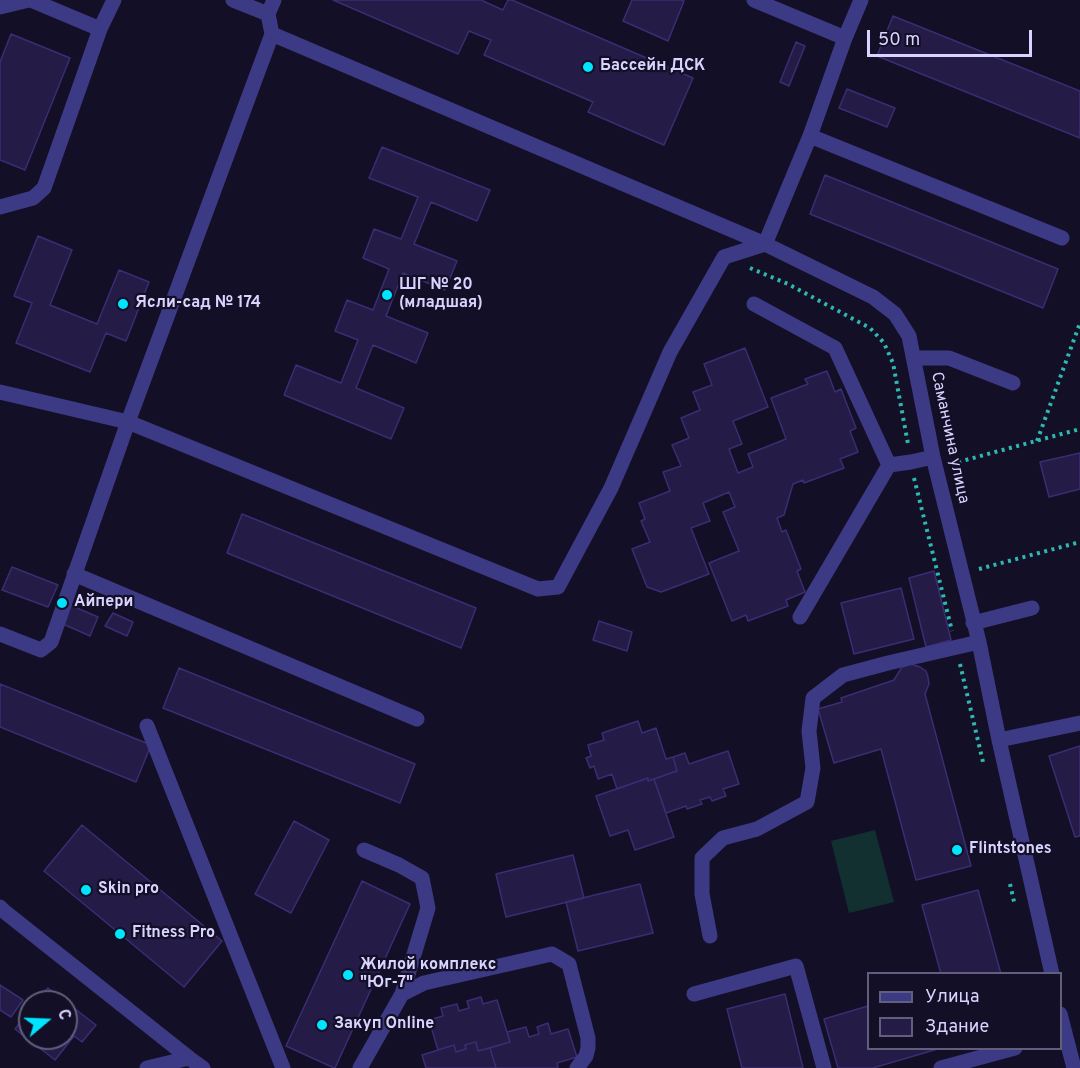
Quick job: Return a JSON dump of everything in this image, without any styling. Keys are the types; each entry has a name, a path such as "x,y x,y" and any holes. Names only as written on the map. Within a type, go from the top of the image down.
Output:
{"street":[{"path":"0,7 30,0 100,29"},
{"path":"0,207 33,198 44,188 100,29 114,0"},
{"path":"0,634 41,650 51,642 128,422 272,34 271,7 233,0"},
{"path":"754,0 845,38"},
{"path":"0,392 128,422 538,589 558,587 611,488 670,352 724,257 765,244 810,136 861,0"},
{"name":"Саманчина улица","path":"272,34 765,244 873,297 895,314 909,336 934,462 978,642 1052,972"},
{"path":"810,136 1062,238"},
{"path":"754,304 835,348 889,465"},
{"path":"914,358 949,358 1013,383"},
{"path":"889,465 934,462"},
{"path":"800,617 889,465"},
{"path":"74,573 417,719"},
{"path":"973,623 1032,608"},
{"path":"710,936 702,894 702,858 723,838 757,830 807,802 813,768 809,731 813,698 843,675 978,642"},
{"path":"999,740 1080,723"},
{"path":"147,726 283,1068"},
{"path":"360,1068 402,994 428,908 422,878 364,850"},
{"path":"0,907 203,1068"},
{"path":"402,994 424,983 552,954 569,964 588,1038 586,1056 577,1068"},
{"path":"694,994 796,966 824,1068"},
{"path":"1063,1036 1074,1068"},
{"path":"940,1068 1008,1050"},
{"path":"147,1068 189,1058"}],"path":[{"path":"724,257 788,284 870,328 884,343 892,363 915,486 983,763"},
{"path":"1037,441 1080,323"},
{"path":"934,462 1037,441 1080,429"},
{"path":"961,574 1080,542"}],"green space":[{"path":"875,830 894,902 849,913 831,841"}],"building":[{"name":"Бассейн ДСК","path":"333,0 483,0 503,10 508,0 512,0 693,78 664,145 588,112 593,102 484,55 491,40 469,31 458,54"},
{"path":"632,0 684,1 668,41 623,21"},
{"path":"893,16 1080,91 1080,138 877,56"},
{"path":"11,34 70,58 25,170 0,160 0,62"},
{"path":"796,42 805,46 789,86 780,82"},
{"path":"847,89 895,108 887,127 839,108"},
{"name":"ШГ № 20 (младшая)","path":"382,147 490,190 477,221 431,202 414,244 457,261 445,290 403,273 386,316 428,333 416,363 373,345 356,388 404,408 391,439 284,395 296,365 341,383 358,340 335,331 347,300 373,310 389,269 363,258 374,229 401,239 418,197 369,178"},
{"path":"825,175 1058,269 1043,308 810,214"},
{"name":"Ясли-сад № 174","path":"38,236 72,250 50,305 97,324 119,270 149,282 126,341 106,333 90,372 16,343 32,303 14,296"},
{"path":"745,348 768,407 733,421 742,444 729,449 738,473 753,467 748,454 786,439 771,398 808,384 805,379 827,371 835,392 841,389 856,428 850,431 858,452 840,459 844,468 804,483 803,480 793,484 784,515 777,518 782,532 786,530 801,569 797,571 805,592 786,600 788,606 748,621 746,615 732,621 709,563 739,551 723,512 735,507 729,492 703,503 710,521 691,528 709,574 661,592 647,587 632,549 650,542 641,521 645,519 639,503 670,491 663,472 681,466 672,445 689,438 681,418 700,410 693,392 712,385 704,364"},
{"path":"1080,453 1080,489 1049,497 1040,462"},
{"path":"242,514 476,608 461,648 227,553"},
{"path":"12,567 58,585 48,607 2,590"},
{"path":"934,571 951,640 926,647 909,578"},
{"path":"901,588 914,639 854,654 841,603"},
{"path":"70,605 98,617 90,636 63,624"},
{"path":"113,613 133,622 127,636 105,626"},
{"path":"599,621 632,632 627,651 593,640"},
{"path":"911,664 926,671 928,677 929,684 925,694 971,866 916,880 881,749 834,763 818,709 842,702 841,698 894,680 902,667"},
{"path":"179,668 415,764 400,803 163,708"},
{"path":"0,684 151,745 136,782 0,727"},
{"path":"638,721 642,733 656,728 666,759 673,757 677,771 617,789 612,774 598,779 594,766 590,768 586,758 591,756 588,745 604,740 602,733"},
{"path":"1080,746 1080,836 1075,837 1049,756"},
{"path":"728,751 739,784 723,789 726,796 712,801 710,797 700,800 702,804 687,809 686,806 666,813 654,779 677,771 673,757 685,753 689,764"},
{"path":"648,778 648,781 654,779 674,837 635,850 628,830 610,836 596,796"},
{"path":"294,821 329,840 291,913 255,894"},
{"path":"82,825 222,941 184,987 44,871"},
{"path":"573,855 584,898 506,917 496,874"},
{"name":"Жилой комплекс \"Юг-7\"","path":"362,881 410,904 334,1068 286,1046"},
{"path":"640,884 653,933 578,951 566,902"},
{"path":"978,890 1000,972 940,972 922,905"},
{"path":"0,985 18,997 18,1007 11,1017 0,1010"},
{"path":"785,994 803,1068 742,1068 727,1009"},
{"path":"481,997 483,1004 497,1000 510,1042 478,1051 476,1042 465,1045 466,1049 456,1052 454,1045 438,1050 429,1020 443,1016 441,1008 457,1004 459,1011 469,1008 467,1001"},
{"path":"867,1006 867,1050 934,1050 873,1068 838,1068 824,1019"},
{"path":"78,1011 96,1025 82,1042 78,1039"},
{"path":"548,1023 551,1034 568,1029 577,1057 557,1063 558,1068 496,1068 490,1048 510,1042 507,1032 526,1027 529,1037 539,1034 537,1027"},
{"path":"476,1042 478,1051 490,1048 496,1068 426,1068 422,1055 454,1045 456,1052 466,1049 465,1045"},
{"path":"42,1050 63,1050 55,1060"}],"place":[{"name":"Бассейн ДСК","path":"588,67"},
{"name":"ШГ № 20 (младшая)","path":"387,295"},
{"name":"Ясли-сад № 174","path":"123,304"},
{"name":"Айпери","path":"62,603"},
{"name":"Flintstones","path":"957,850"},
{"name":"Skin pro","path":"86,890"},
{"name":"Fitness Pro","path":"120,934"},
{"name":"Жилой комплекс \"Юг-7\"","path":"348,975"},
{"name":"Закуп Online","path":"322,1025"}]}
